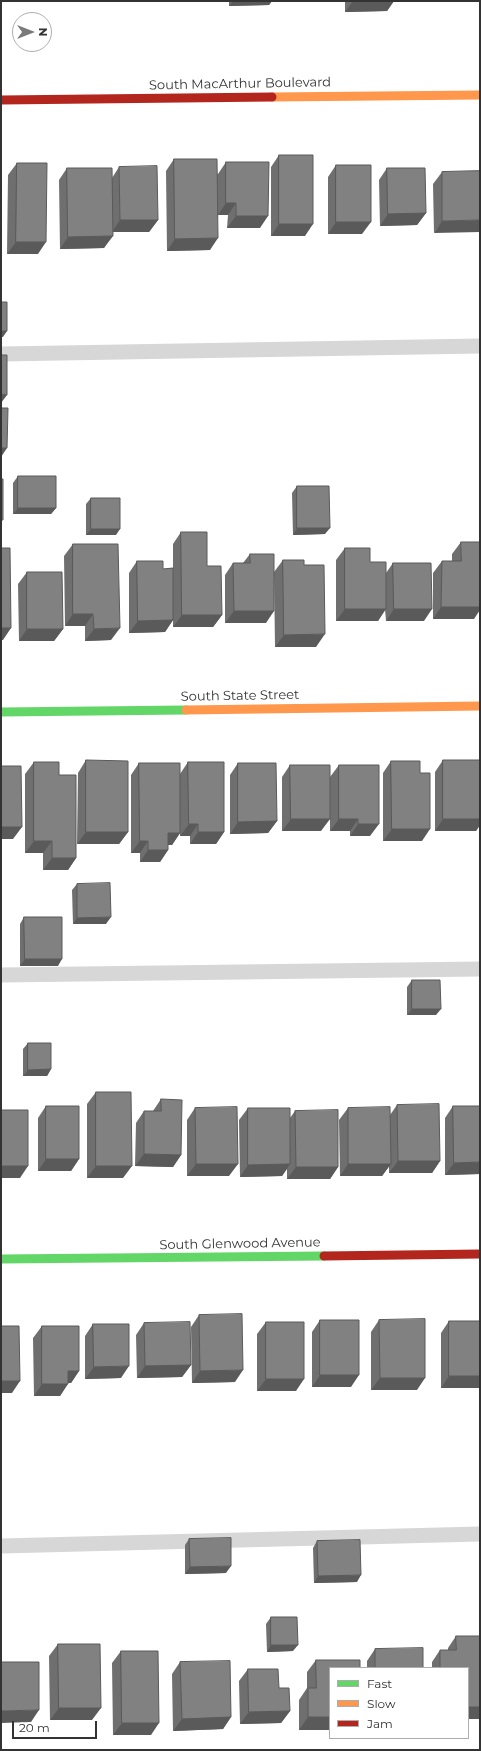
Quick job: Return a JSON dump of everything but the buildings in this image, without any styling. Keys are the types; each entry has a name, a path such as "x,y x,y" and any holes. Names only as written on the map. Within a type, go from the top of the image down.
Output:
{"street":[{"name":"South MacArthur Boulevard","path":"1,100 480,95"},
{"name":"South State Street","path":"1,712 480,706"},
{"name":"South Glenwood Avenue","path":"1,1259 480,1254"}],"lane":[{"path":"1,354 480,346"},
{"path":"1,976 480,969"},
{"path":"1,1546 480,1534"}],"traffic: fast":[{"path":"1,712 186,710"},
{"path":"1,1259 324,1256"}],"traffic: slow":[{"path":"272,97 480,95"},
{"path":"186,710 480,706"}],"traffic: jam":[{"path":"1,100 272,97"},
{"path":"324,1256 480,1254"}]}
